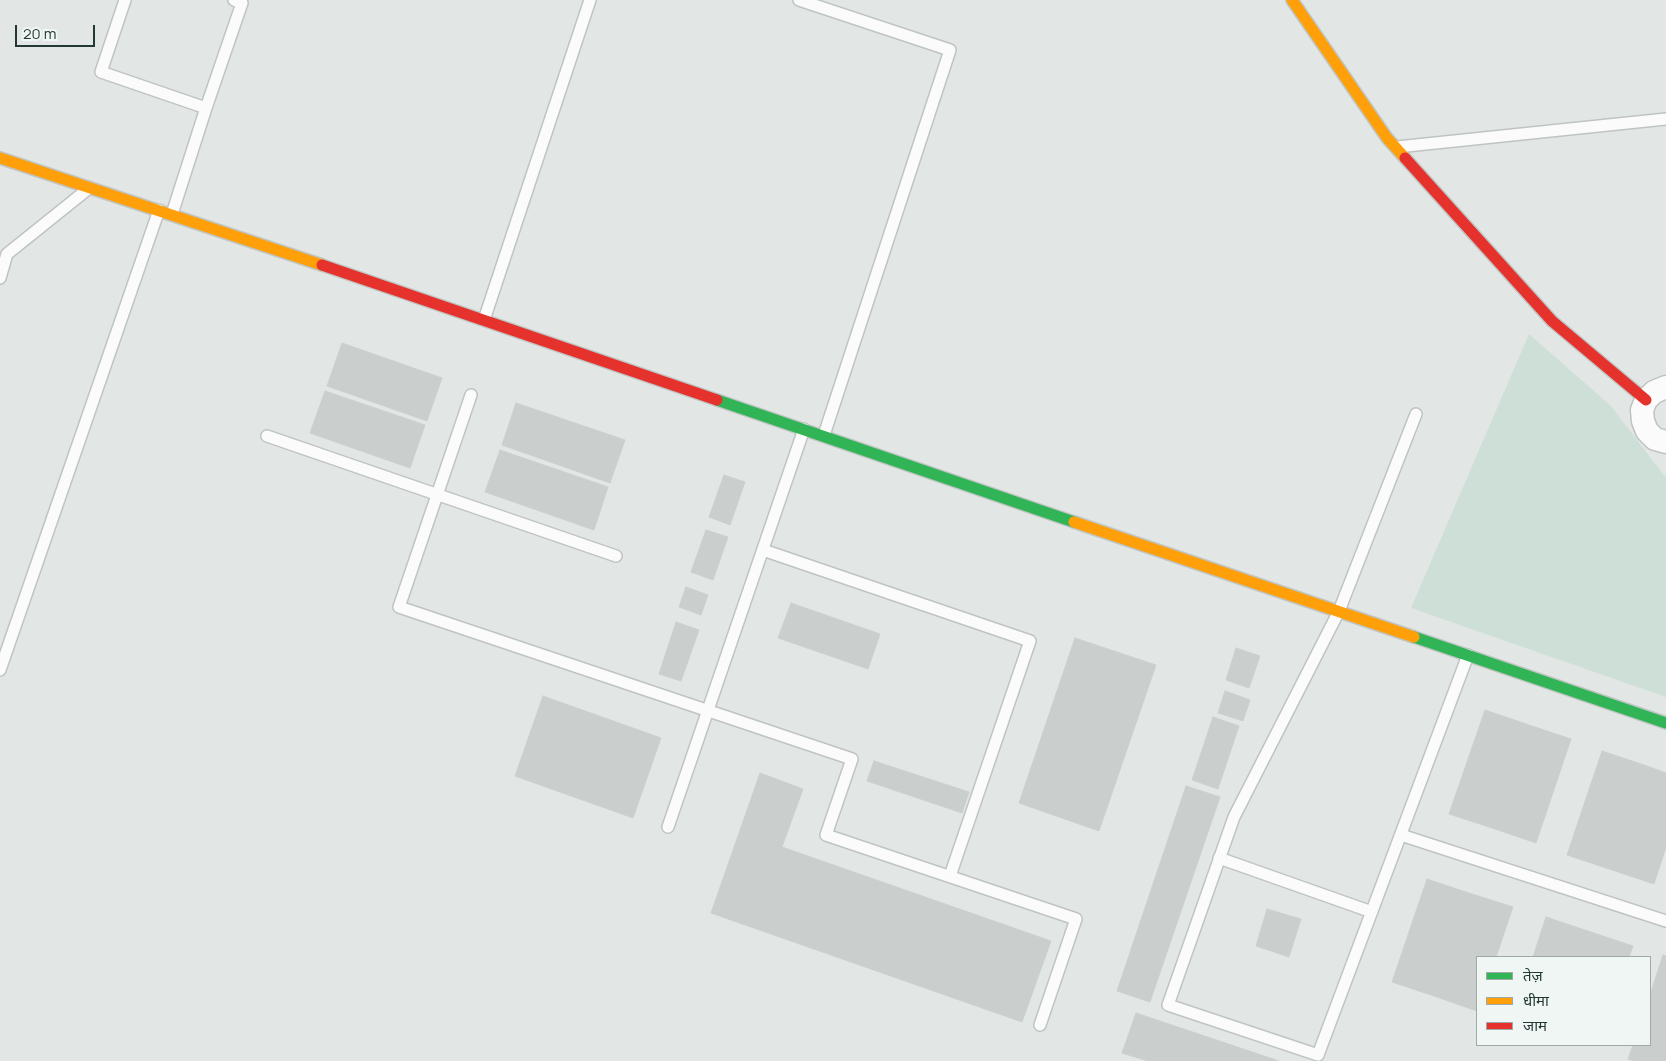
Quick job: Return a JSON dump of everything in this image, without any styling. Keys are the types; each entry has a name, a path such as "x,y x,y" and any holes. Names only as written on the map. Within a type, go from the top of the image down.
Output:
{"street":[{"path":"1292,0 1387,138 1552,321 1646,400"},
{"path":"0,158 172,214 824,435 1666,723"},
{"path":"1666,387 1654,392 1646,400 1642,410 1643,421 1648,431 1656,439 1666,442"}],"lane":[{"path":"126,0 101,72 206,108"},
{"path":"172,214 242,3 234,0"},
{"path":"484,320 590,0"},
{"path":"799,0 950,50 824,435"},
{"path":"1395,147 1666,119"},
{"path":"0,278 7,254 91,187"},
{"path":"1,665 159,210"},
{"path":"470,395 399,607 852,759 826,835 1076,919 1040,1025"},
{"path":"1416,414 1339,611 1234,817 1168,1005 1318,1055 1468,655"},
{"path":"668,826 804,429"},
{"path":"267,436 616,556"},
{"path":"763,550 1030,641 950,876"},
{"path":"1401,835 1666,921"},
{"path":"1219,858 1372,912"}],"green space":[{"path":"1529,334 1611,406 1666,478 1666,697 1411,608"}],"building":[{"path":"342,343 442,378 427,421 327,386"},
{"path":"325,391 425,425 410,468 310,433"},
{"path":"516,403 625,440 610,483 502,445"},
{"path":"500,450 608,487 594,530 485,492"},
{"path":"724,475 745,482 730,525 709,517"},
{"path":"706,530 728,537 713,580 691,572"},
{"path":"686,587 708,595 701,615 679,607"},
{"path":"791,603 880,634 868,669 778,638"},
{"path":"676,622 699,630 681,681 659,674"},
{"path":"1075,638 1156,665 1099,831 1019,803"},
{"path":"1236,648 1260,656 1249,688 1226,680"},
{"path":"1225,691 1250,700 1243,721 1218,713"},
{"path":"543,696 661,738 633,818 515,776"},
{"path":"1485,710 1526,724 1492,828 1449,814"},
{"path":"1213,717 1239,726 1218,789 1192,780"},
{"path":"1526,724 1571,739 1536,843 1492,828"},
{"path":"1602,751 1644,765 1609,869 1567,855"},
{"path":"874,761 969,792 962,813 867,781"},
{"path":"1644,765 1666,773 1666,847 1654,884 1609,869"},
{"path":"760,773 803,789 782,847 1051,941 1022,1022 711,913"},
{"path":"1186,786 1220,797 1150,1002 1117,991"},
{"path":"1427,879 1469,893 1434,996 1392,982"},
{"path":"1469,893 1513,907 1496,956 1476,956 1476,1011 1434,996"},
{"path":"1267,909 1301,919 1289,957 1256,946"},
{"path":"1546,917 1588,931 1579,956 1533,956"},
{"path":"1588,931 1633,946 1629,956 1579,956"},
{"path":"1663,955 1666,956 1666,1061 1634,1061 1628,1059 1633,1046 1651,1046 1651,992"},
{"path":"1136,1013 1279,1061 1148,1061 1122,1053"}],"traffic: fast":[{"path":"717,400 1074,522"},
{"path":"1414,637 1666,723"}],"traffic: slow":[{"path":"1292,0 1387,138 1405,158"},
{"path":"0,158 322,265"},
{"path":"1074,522 1414,637"}],"traffic: jam":[{"path":"1405,158 1552,321 1646,400"},
{"path":"322,265 717,400"}]}
